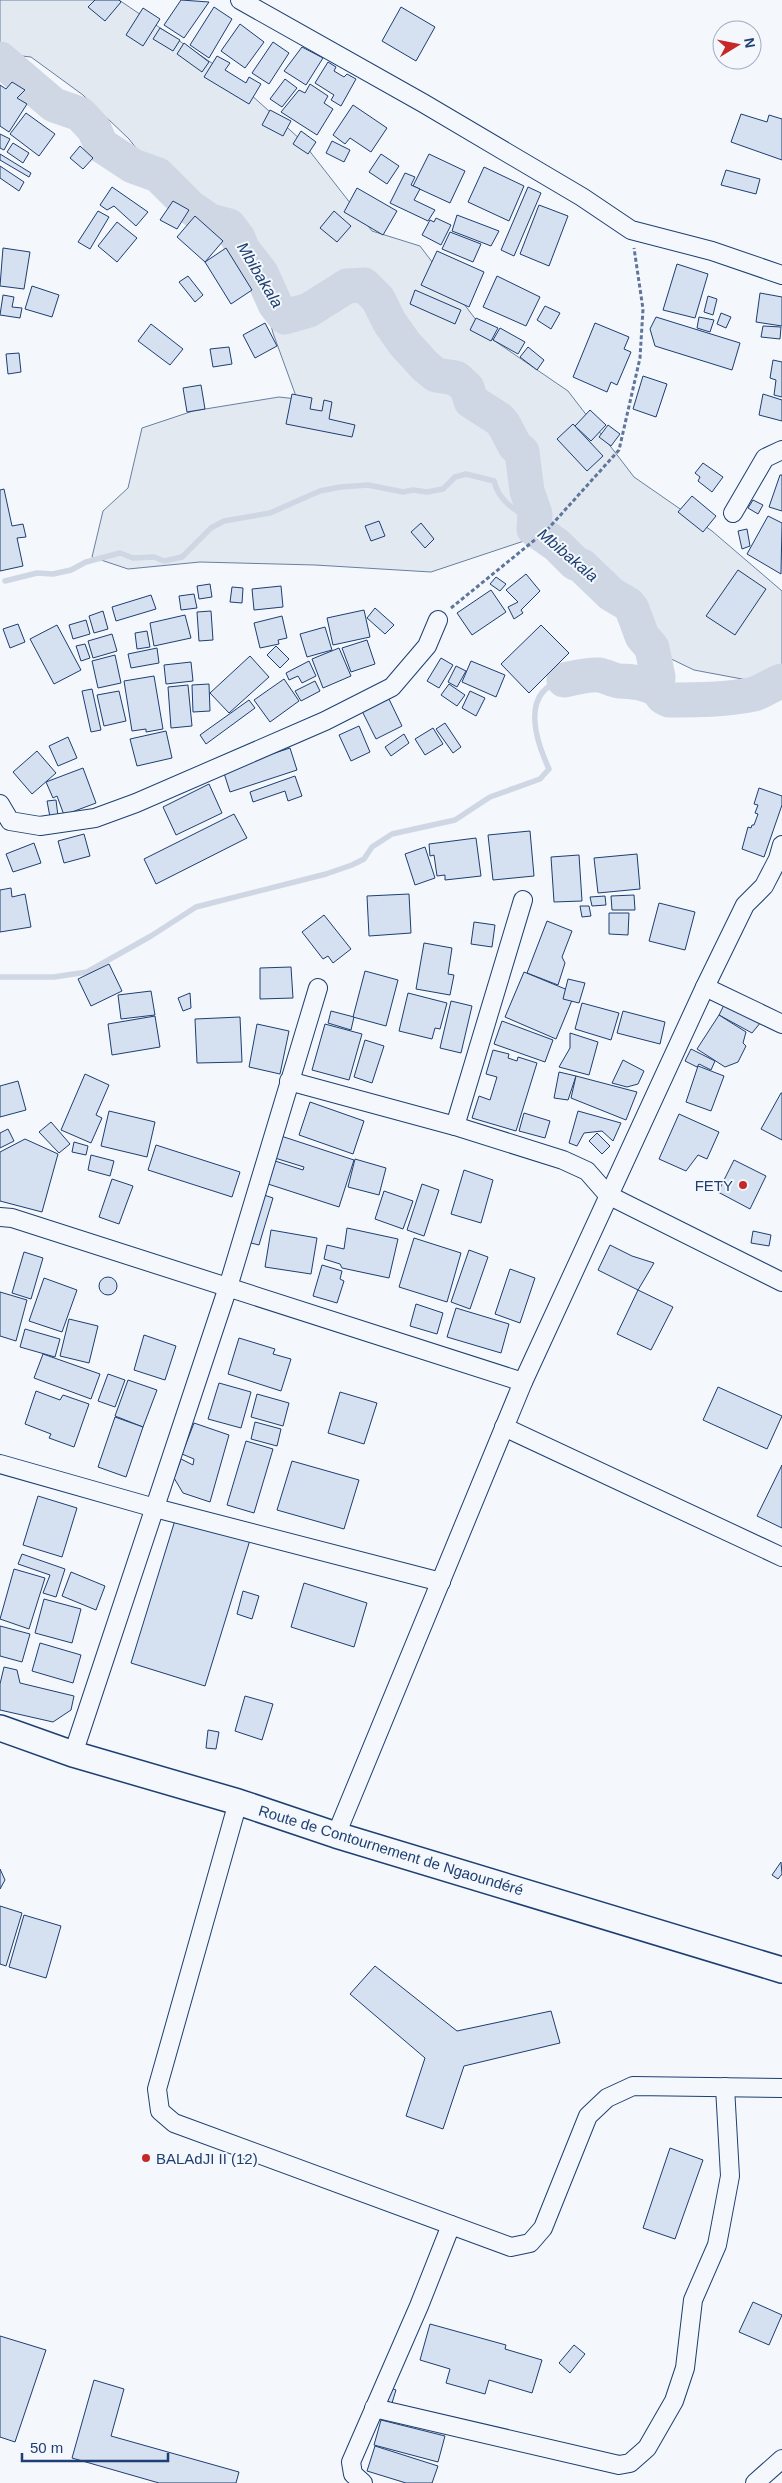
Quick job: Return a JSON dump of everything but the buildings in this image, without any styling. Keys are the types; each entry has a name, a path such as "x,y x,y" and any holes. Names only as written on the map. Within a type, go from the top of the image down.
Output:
{"street":[{"path":"240,0 423,103 582,197 632,230 712,251 782,275"},
{"path":"733,513 765,458 782,450"},
{"path":"0,804 10,821 40,826 95,818 136,803 325,721 392,687 427,646 438,620"},
{"path":"336,1835 523,1382 705,987 745,905 764,886 778,859 782,845"},
{"path":"456,1126 523,900"},
{"path":"705,987 782,1024"},
{"path":"73,1754 228,1287 318,988"},
{"path":"290,1082 456,1126 563,1160 587,1171 608,1195 782,1282"},
{"path":"0,1217 12,1218 523,1382"},
{"path":"504,1427 782,1557"},
{"path":"0,1464 155,1508 441,1582"},
{"name":"Route de Contournement de Ngaoundéré","path":"0,1728 73,1754 238,1802 336,1835 782,1970"},
{"path":"238,1802 157,2088 160,2111 174,2123 451,2226 511,2246 530,2243 543,2228 588,2116 606,2098 633,2086 782,2088"},
{"path":"374,2408 619,2466 630,2463 646,2448 674,2401 685,2368 693,2300 717,2245 730,2176 725,2087"},
{"path":"363,2483 353,2474 351,2462 419,2306 451,2226"},
{"path":"755,2483 782,2459"}],"path":[{"path":"438,620 547,530 620,450 640,358 642,319 632,230"}],"shaded area":[{"name":"Mbibakala","path":"0,0 119,0 228,74 301,140 372,231 420,246 489,337 568,391 634,477 712,531 782,591 782,682 758,682 694,670 634,641 598,584 524,541 431,572 315,565 200,562 128,569 92,557 103,511 128,488 142,428 193,411 279,397 297,399 273,333 243,219 181,206 129,139 83,95 31,57 4,54 0,59"}],"waterway":[{"name":"Mbibakala","path":"0,59 54,105 80,114 94,129 101,145 133,166 158,175 190,207 210,221 229,226 238,238 243,250 261,273 275,304 285,317 309,310 347,286 364,285 378,299 390,323 405,344 425,366 436,375 456,378 467,388 471,401 499,419 504,425 515,446 522,452 527,491 535,514 534,529 557,545 611,594 628,604 632,609 642,636 652,648 658,677 657,689 663,697 669,700 733,697 754,694 782,681"},
{"path":"5,581 37,573 53,574 71,570 86,562 120,553 133,558 154,557 164,561 182,557 211,528 224,521 270,513 320,491 340,487 368,485 403,492 413,490 427,492 443,489 455,477 466,474 494,481 504,500 534,521"},
{"path":"564,680 599,675 643,684 657,689"},
{"path":"0,977 54,977 87,972 151,936 196,907 326,874 352,865 364,859 372,847 392,834 455,820 490,797 540,779 549,769 536,731 536,706 541,695 550,686 564,680"}],"place":[{"name":"FETY","path":"743,1185"},
{"name":"BALAdJI II (12)","path":"146,2158"}]}
